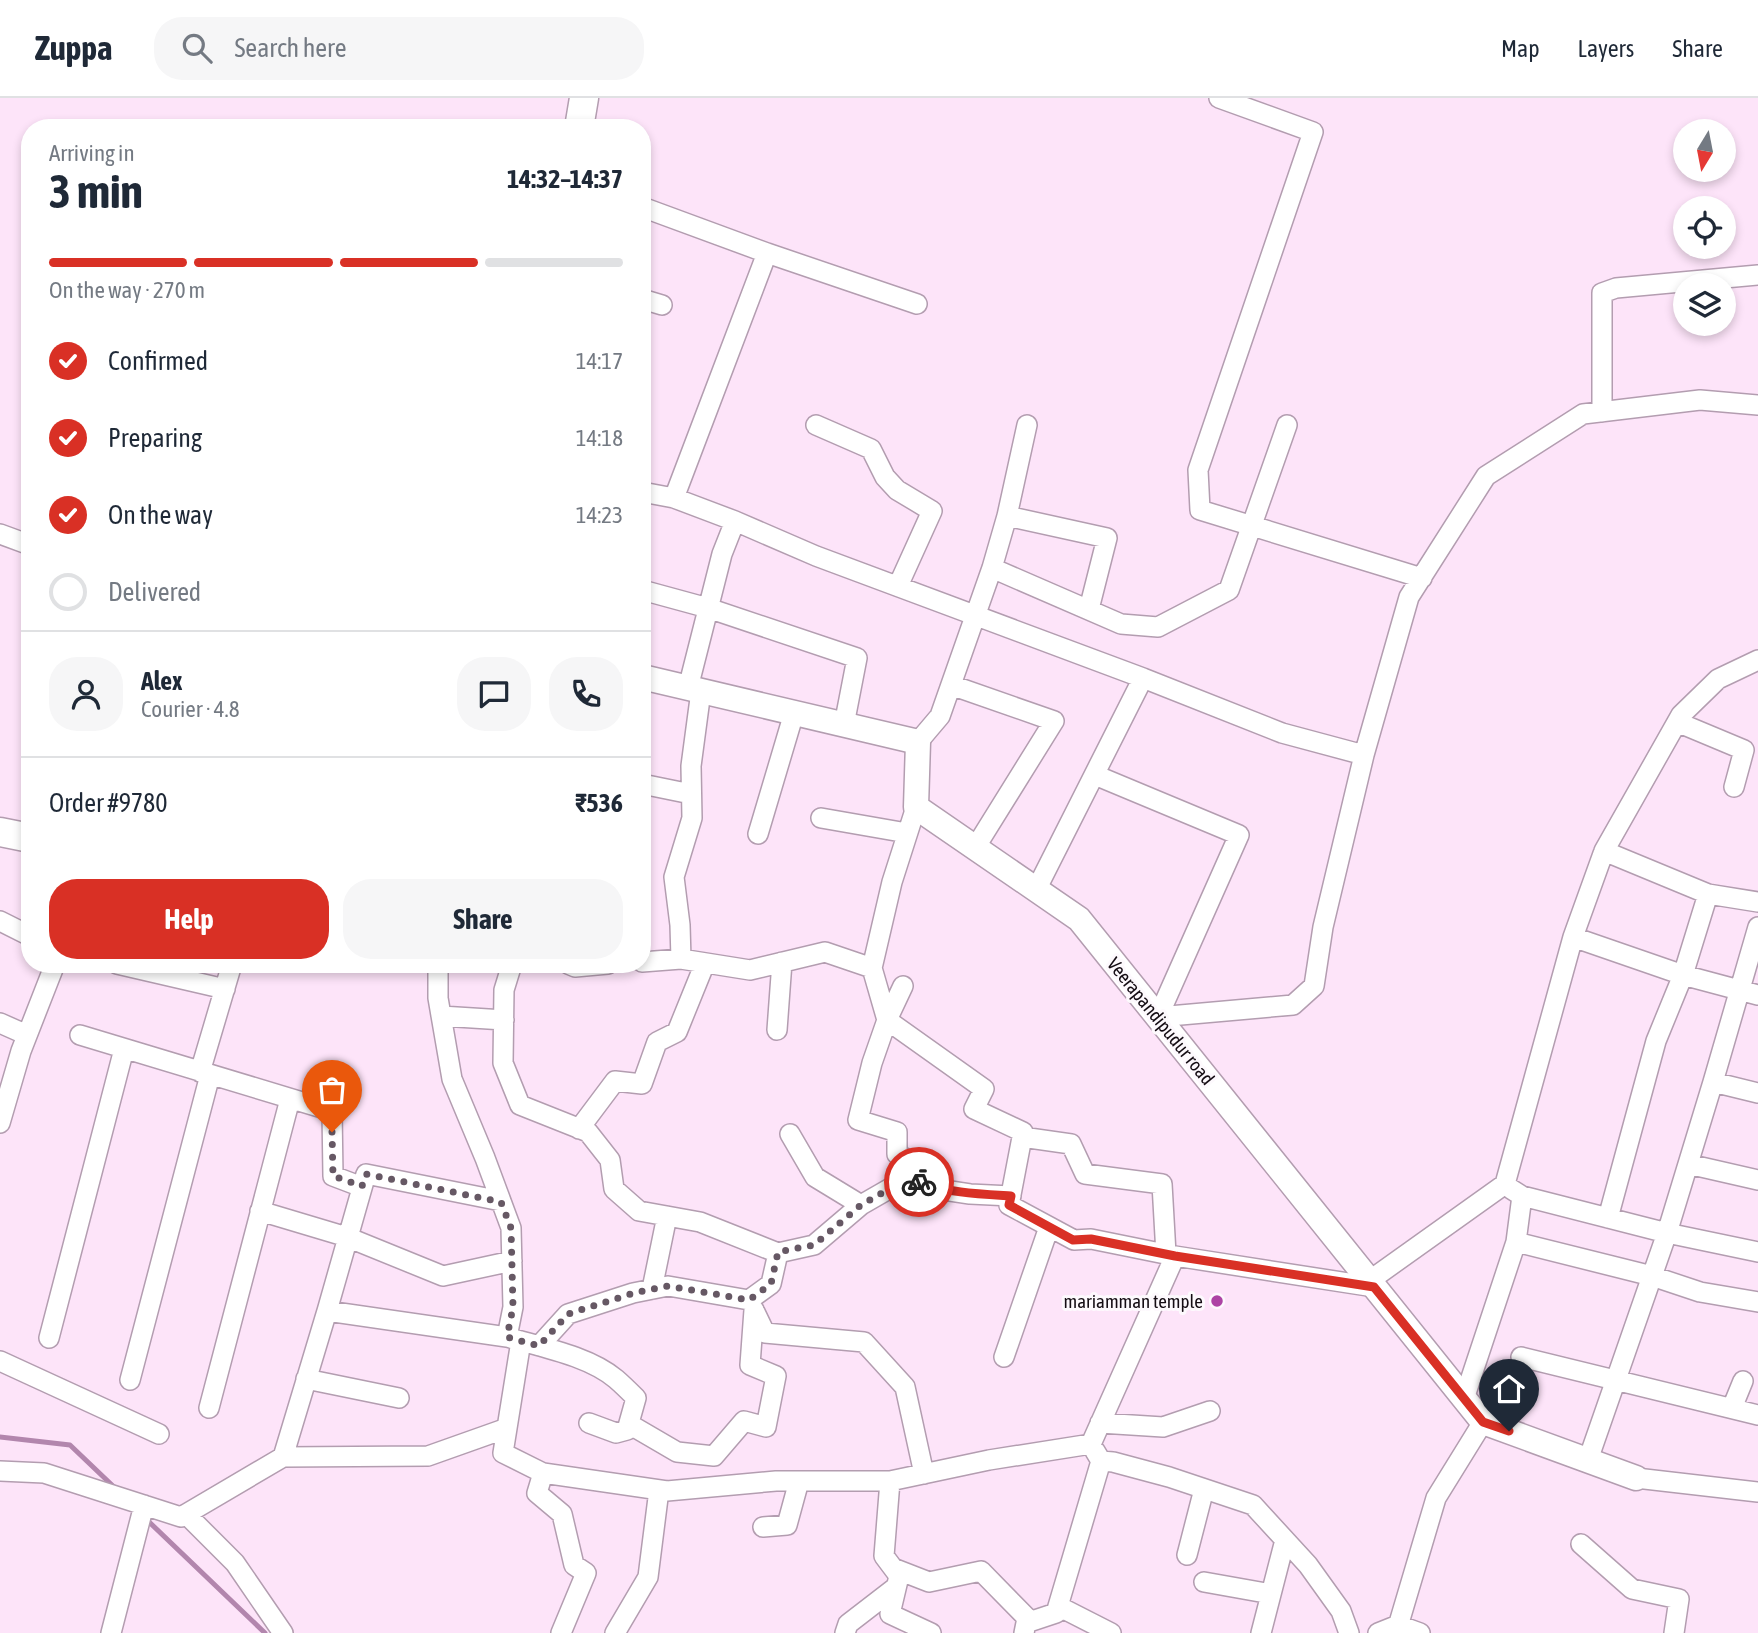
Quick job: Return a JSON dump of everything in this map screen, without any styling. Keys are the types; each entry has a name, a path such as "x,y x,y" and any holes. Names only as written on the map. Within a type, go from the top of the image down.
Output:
{"main road":[{"path":"580,119 584,98"},
{"path":"0,832 21,836"}],"street":[{"path":"1219,98 1313,132 1198,470 1200,510 1422,578"},
{"path":"651,210 917,304"},
{"path":"674,498 767,253"},
{"path":"1602,412 1602,293 1616,288 1758,275"},
{"path":"651,302 662,305"},
{"path":"1095,775 1238,835 1158,1017 1293,1005 1314,986 1323,927 1364,755 1409,597 1486,476 1583,414 1700,400 1758,405"},
{"path":"816,425 871,449 885,477 897,490 932,510 898,586"},
{"path":"1027,425 1007,516 992,568 940,716 918,743 916,807 892,882 872,968 887,1020 984,1090 974,1110 1023,1132 1009,1205 1073,1240 1091,1239 1170,1255 1371,1284 1505,1185 1573,937 1604,851 1681,715 1718,679 1758,660"},
{"path":"992,568 1121,624 1158,627 1228,590 1287,425"},
{"path":"651,494 674,498 735,521 816,556 1282,733 1364,755"},
{"path":"1007,516 1107,538 1089,610"},
{"path":"681,959 674,877 692,818 694,690 708,608 722,554 735,521"},
{"path":"0,534 21,542"},
{"path":"651,592 708,608 857,658 844,725"},
{"path":"1036,890 1143,678"},
{"path":"651,679 918,743"},
{"path":"951,685 1054,721 975,848"},
{"path":"758,834 794,713"},
{"path":"1677,722 1744,750 1734,787"},
{"path":"651,786 691,794"},
{"name":"Veerapandipudur road","path":"916,807 1079,919 1483,1422"},
{"path":"821,818 907,833"},
{"path":"1604,851 1708,894 1758,902"},
{"path":"1608,1218 1656,1041 1683,975 1708,894"},
{"path":"0,920 21,931"},
{"path":"1588,1460 1667,1233 1713,1082 1749,992 1758,928"},
{"path":"1573,937 1683,975 1749,992"},
{"path":"651,961 681,959 750,970 825,952 872,968"},
{"path":"579,1129 615,1081 642,1084 657,1042 677,1032 705,962"},
{"path":"777,1030 782,962"},
{"path":"0,1123 20,1051 51,973"},
{"path":"156,973 225,989"},
{"path":"130,1380 229,973"},
{"path":"438,973 438,998 452,1079 511,1228 513,1307 522,1342 503,1453 543,1473 667,1491 776,1481 890,1481 989,1460 1096,1452 1113,1462 1253,1505 1308,1565 1341,1611 1349,1633"},
{"path":"509,973 504,990 503,1063 520,1105 588,1132 610,1160 614,1189 639,1211 700,1222 778,1252 814,1245 861,1205 908,1178"},
{"path":"903,986 887,1020 872,1063 858,1120 897,1132 897,1154 907,1159 908,1178"},
{"path":"442,1016 504,1020"},
{"path":"0,1023 27,1035"},
{"path":"80,1035 332,1111 333,1176 362,1186"},
{"path":"48,1338 124,1049"},
{"path":"1713,1082 1758,1093"},
{"path":"208,1408 290,1098"},
{"path":"790,1133 815,1177 861,1205"},
{"path":"895,1578 929,1582 981,1571 1027,1627 1056,1613 1096,1452 1100,1423 1170,1255 1162,1184 1085,1174 1072,1144 1022,1137"},
{"path":"1688,1164 1758,1180"},
{"path":"283,1457 366,1174 501,1202"},
{"path":"908,1178 937,1189 1011,1196"},
{"path":"1505,1185 1522,1196 1667,1233 1758,1252"},
{"path":"1464,1399 1516,1242 1522,1196"},
{"path":"260,1211 348,1237 443,1276 512,1261"},
{"path":"652,1289 667,1216"},
{"path":"1004,1357 1049,1227"},
{"path":"1516,1242 1652,1276 1700,1292 1758,1301"},
{"path":"629,1424 677,1452 714,1456 744,1421 766,1427 776,1376 750,1365 752,1305 771,1284 778,1252"},
{"path":"522,1342 568,1314 634,1293 668,1286 752,1305"},
{"path":"752,1305 765,1333 864,1342 905,1387 924,1474"},
{"path":"327,1311 522,1342 590,1363 615,1377 636,1398 627,1430 616,1433 589,1423"},
{"path":"1521,1357 1758,1415"},
{"path":"0,1361 159,1434"},
{"path":"306,1380 399,1398"},
{"path":"1732,1408 1743,1381"},
{"path":"1100,1423 1163,1427 1210,1412"},
{"path":"1397,1629 1436,1498 1483,1422 1636,1478 1758,1492"},
{"path":"0,1471 44,1473 142,1513 181,1517 283,1457 428,1456 507,1428"},
{"path":"543,1473 537,1493 562,1514 574,1565 586,1573 561,1633"},
{"path":"763,1527 787,1525 799,1481"},
{"path":"890,1481 884,1556 895,1578 890,1614 922,1631"},
{"path":"1187,1555 1204,1489"},
{"path":"615,1633 648,1577 659,1490"},
{"path":"111,1633 142,1513"},
{"path":"186,1514 235,1563 283,1633"},
{"path":"1261,1633 1285,1539"},
{"path":"1581,1544 1632,1589 1679,1599 1674,1633"},
{"path":"845,1633 848,1623 895,1578"},
{"path":"1203,1581 1271,1594"},
{"path":"1058,1606 1111,1633"},
{"path":"261,1633 268,1612"},
{"path":"1378,1633 1397,1629 1420,1633"}],"waterway":[{"path":"0,1437 70,1445 114,1487"},
{"path":"146,1519 265,1633"}],"way so far":[{"path":"332,1132 333,1176 362,1186 366,1174 501,1202 511,1228 513,1307 507,1337 539,1346 568,1314 634,1293 668,1286 749,1300 771,1284 778,1252 814,1245 861,1205 908,1178 919,1182"}],"place":[{"name":"mariamman temple","path":"1217,1301"}],"route":[{"path":"919,1182 937,1189 1011,1196 1009,1205 1073,1240 1091,1239 1175,1256 1374,1287 1483,1422 1509,1431"}]}
